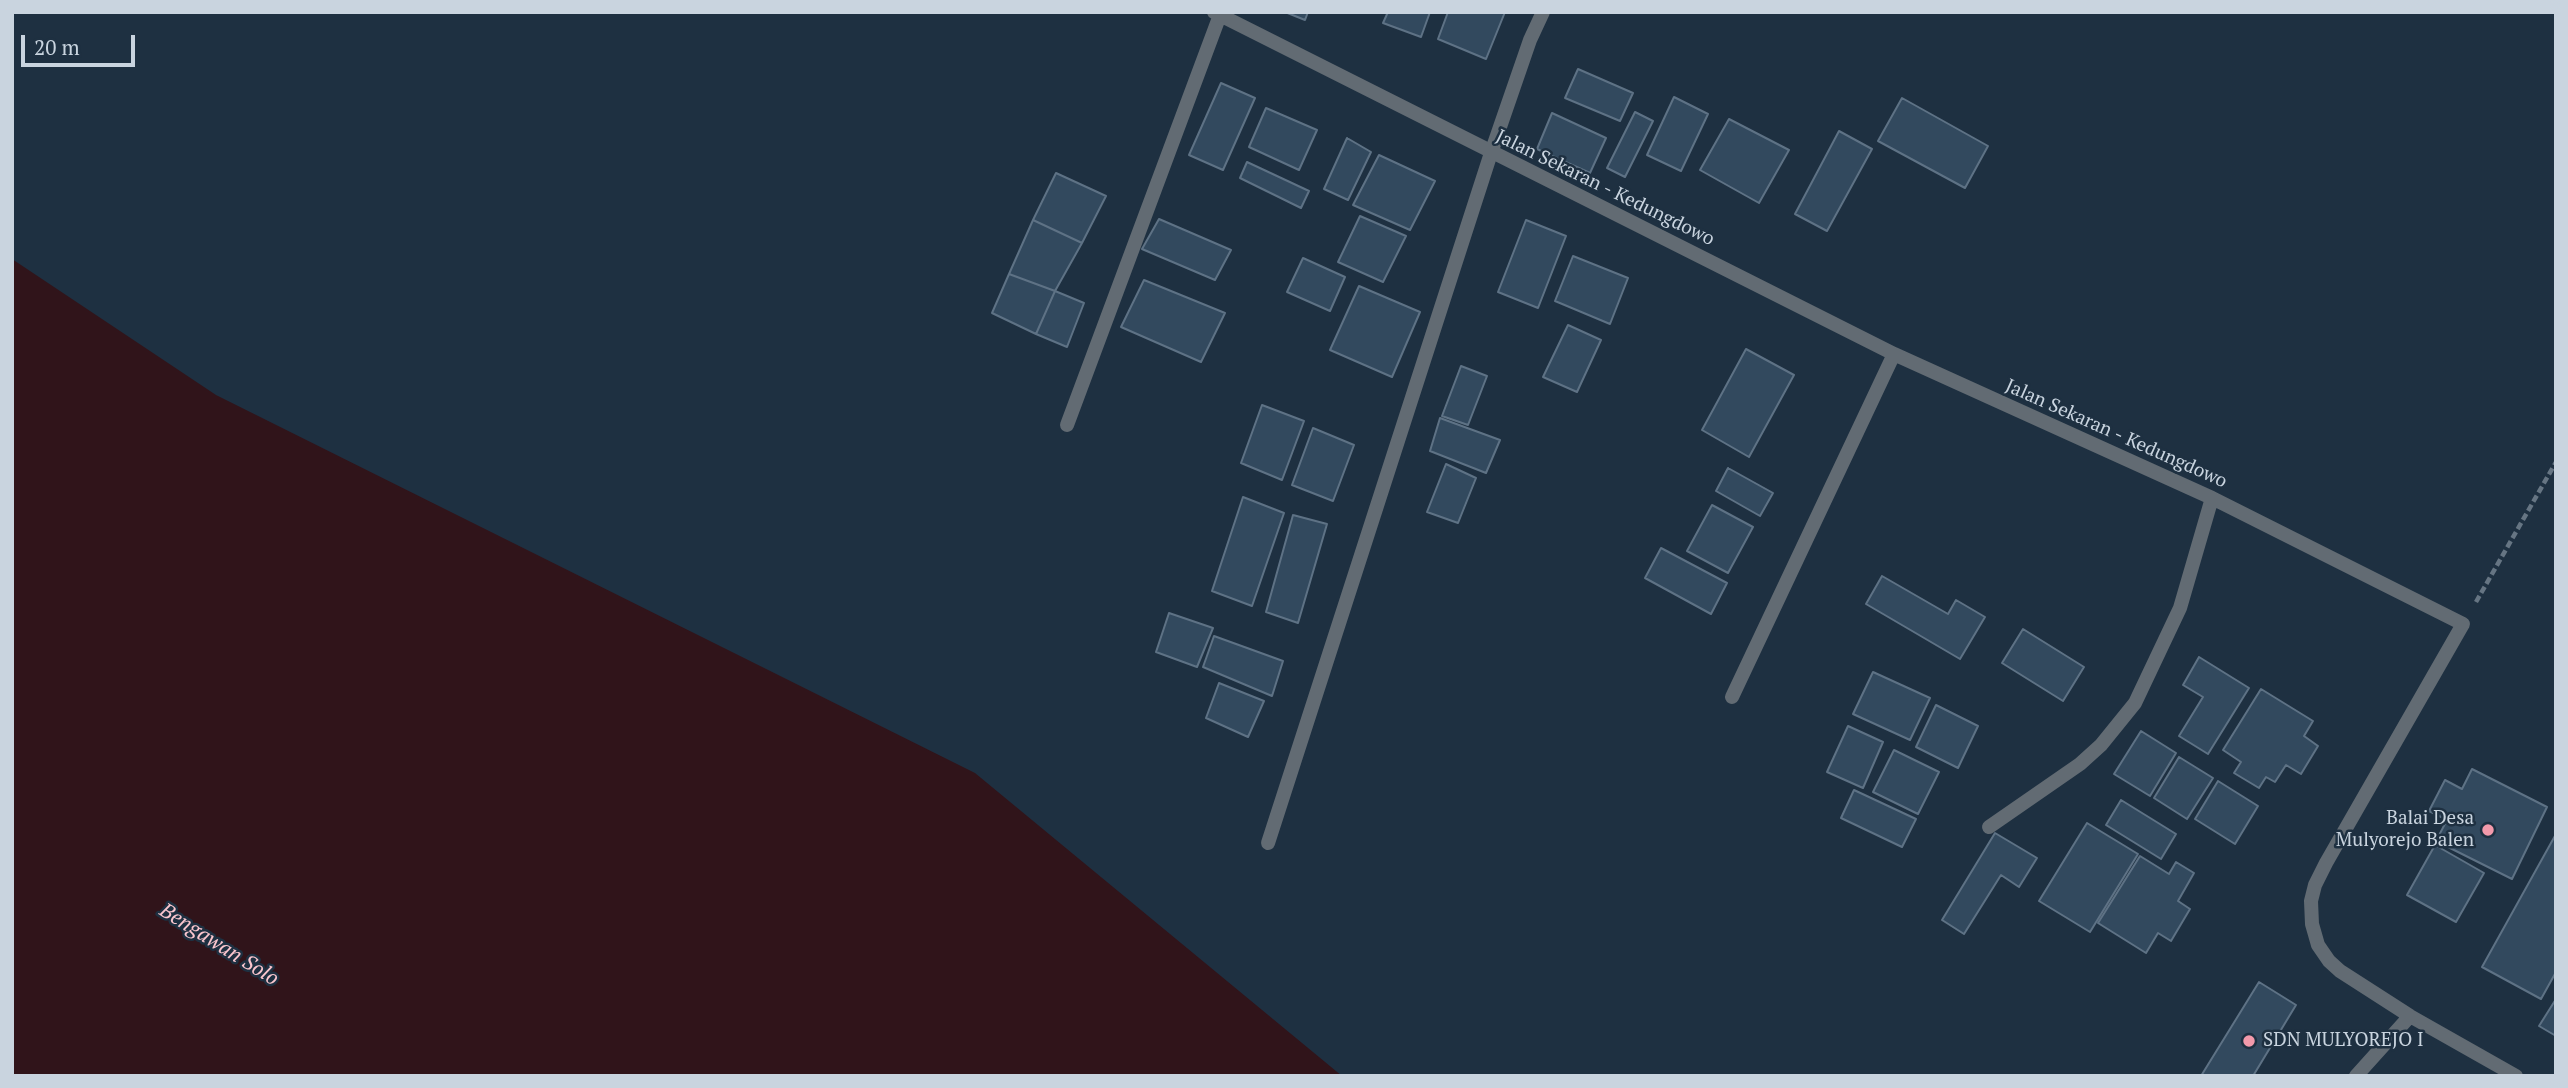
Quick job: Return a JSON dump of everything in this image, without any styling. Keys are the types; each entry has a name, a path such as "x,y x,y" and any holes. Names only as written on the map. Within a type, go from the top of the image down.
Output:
{"street":[{"path":"1268,842 1491,153 1530,40 1543,12"},
{"path":"1067,425 1217,14"},
{"name":"Jalan Sekaran - Kedungdowo","path":"1217,14 1894,354 2212,498 2463,624"},
{"path":"1732,697 1894,354"},
{"path":"1989,827 2080,764 2101,745 2135,703 2151,674 2179,608 2212,498"},
{"path":"2463,624 2335,845 2315,885 2311,901 2314,936 2329,961 2359,985 2516,1076"},
{"path":"2356,1076 2410,1016"}],"path":[{"path":"2463,624 2556,462"}],"water":[{"name":"Bengawan Solo","path":"12,259 216,395 975,773 1342,1076 12,1076"}],"building":[{"path":"1285,12 1308,12 1305,20"},
{"path":"1388,12 1430,12 1421,37 1383,23"},
{"path":"1448,12 1505,12 1486,59 1438,39"},
{"path":"1578,69 1633,93 1620,121 1565,98"},
{"path":"1221,83 1255,98 1223,170 1189,155"},
{"path":"1674,97 1708,114 1681,171 1647,155"},
{"path":"1902,98 1988,146 1965,188 1878,141"},
{"path":"1266,108 1317,130 1299,170 1249,147"},
{"path":"1635,112 1653,121 1625,177 1607,168"},
{"path":"1552,113 1606,138 1590,173 1537,149"},
{"path":"1729,119 1789,150 1759,203 1700,170"},
{"path":"1839,131 1872,149 1827,231 1795,214"},
{"path":"1347,138 1371,152 1348,200 1324,189"},
{"path":"1379,155 1435,181 1410,230 1353,205"},
{"path":"1247,162 1309,191 1301,208 1240,178"},
{"path":"1056,173 1106,196 1082,243 1033,220"},
{"path":"1360,216 1406,236 1383,282 1338,262"},
{"path":"1159,219 1231,250 1215,280 1142,249"},
{"path":"1033,220 1082,243 1055,291 1009,274"},
{"path":"1526,220 1566,236 1538,308 1498,292"},
{"path":"1573,256 1628,278 1610,324 1555,301"},
{"path":"1303,258 1345,277 1330,311 1287,292"},
{"path":"1009,274 1055,291 1036,334 992,313"},
{"path":"1144,280 1225,313 1201,362 1121,327"},
{"path":"1359,286 1420,312 1392,377 1330,350"},
{"path":"1055,291 1084,303 1067,347 1036,334"},
{"path":"1568,325 1601,340 1577,392 1543,377"},
{"path":"1746,349 1794,375 1749,457 1702,430"},
{"path":"1461,366 1487,376 1468,425 1442,416"},
{"path":"1262,405 1304,421 1282,480 1241,463"},
{"path":"1440,418 1500,440 1486,473 1430,451"},
{"path":"1313,428 1354,445 1333,501 1292,485"},
{"path":"1446,464 1476,478 1458,523 1427,512"},
{"path":"1728,468 1773,493 1760,516 1716,491"},
{"path":"1243,497 1284,513 1252,606 1212,591"},
{"path":"1712,505 1753,527 1728,573 1687,551"},
{"path":"1293,515 1327,524 1298,623 1266,612"},
{"path":"1661,548 1727,583 1711,614 1645,578"},
{"path":"1882,576 1948,614 1956,600 1985,617 1960,659 1866,604"},
{"path":"1169,613 1213,628 1197,667 1156,652"},
{"path":"2023,629 2084,667 2063,701 2002,663"},
{"path":"1214,636 1283,661 1272,696 1203,667"},
{"path":"2199,657 2249,688 2208,754 2179,736 2203,697 2183,685"},
{"path":"1873,672 1930,698 1910,740 1853,714"},
{"path":"1219,683 1264,701 1248,737 1206,718"},
{"path":"2261,689 2313,721 2304,736 2318,746 2301,774 2286,765 2275,782 2266,777 2259,788 2234,773 2241,762 2223,750"},
{"path":"1936,705 1978,726 1958,768 1916,747"},
{"path":"1848,726 1883,742 1863,788 1827,772"},
{"path":"2141,731 2176,753 2150,796 2114,774"},
{"path":"1894,750 1939,772 1918,814 1873,792"},
{"path":"2179,757 2213,778 2187,819 2154,798"},
{"name":"Balai Desa Mulyorejo Balen","path":"2472,769 2547,807 2512,879 2436,841 2447,820 2429,811 2445,780 2462,789"},
{"path":"2218,781 2258,806 2235,844 2195,819"},
{"path":"1854,790 1916,819 1902,847 1841,818"},
{"path":"2121,800 2176,834 2161,859 2106,825"},
{"path":"2087,823 2138,854 2090,932 2039,901"},
{"path":"1995,833 2037,858 2019,887 2001,875 1964,934 1942,920"},
{"path":"2556,834 2556,972 2541,999 2482,967"},
{"path":"2435,845 2484,873 2456,922 2407,895"},
{"path":"2140,856 2169,874 2176,862 2194,873 2178,901 2190,909 2171,941 2158,933 2146,953 2098,923"},
{"name":"SDN MULYOREJO I","path":"2259,982 2296,1005 2253,1076 2201,1076"},
{"path":"2556,999 2556,1036 2539,1026"}],"place":[{"name":"Balai Desa Mulyorejo Balen","path":"2488,830"},
{"name":"SDN MULYOREJO I","path":"2249,1041"}]}
